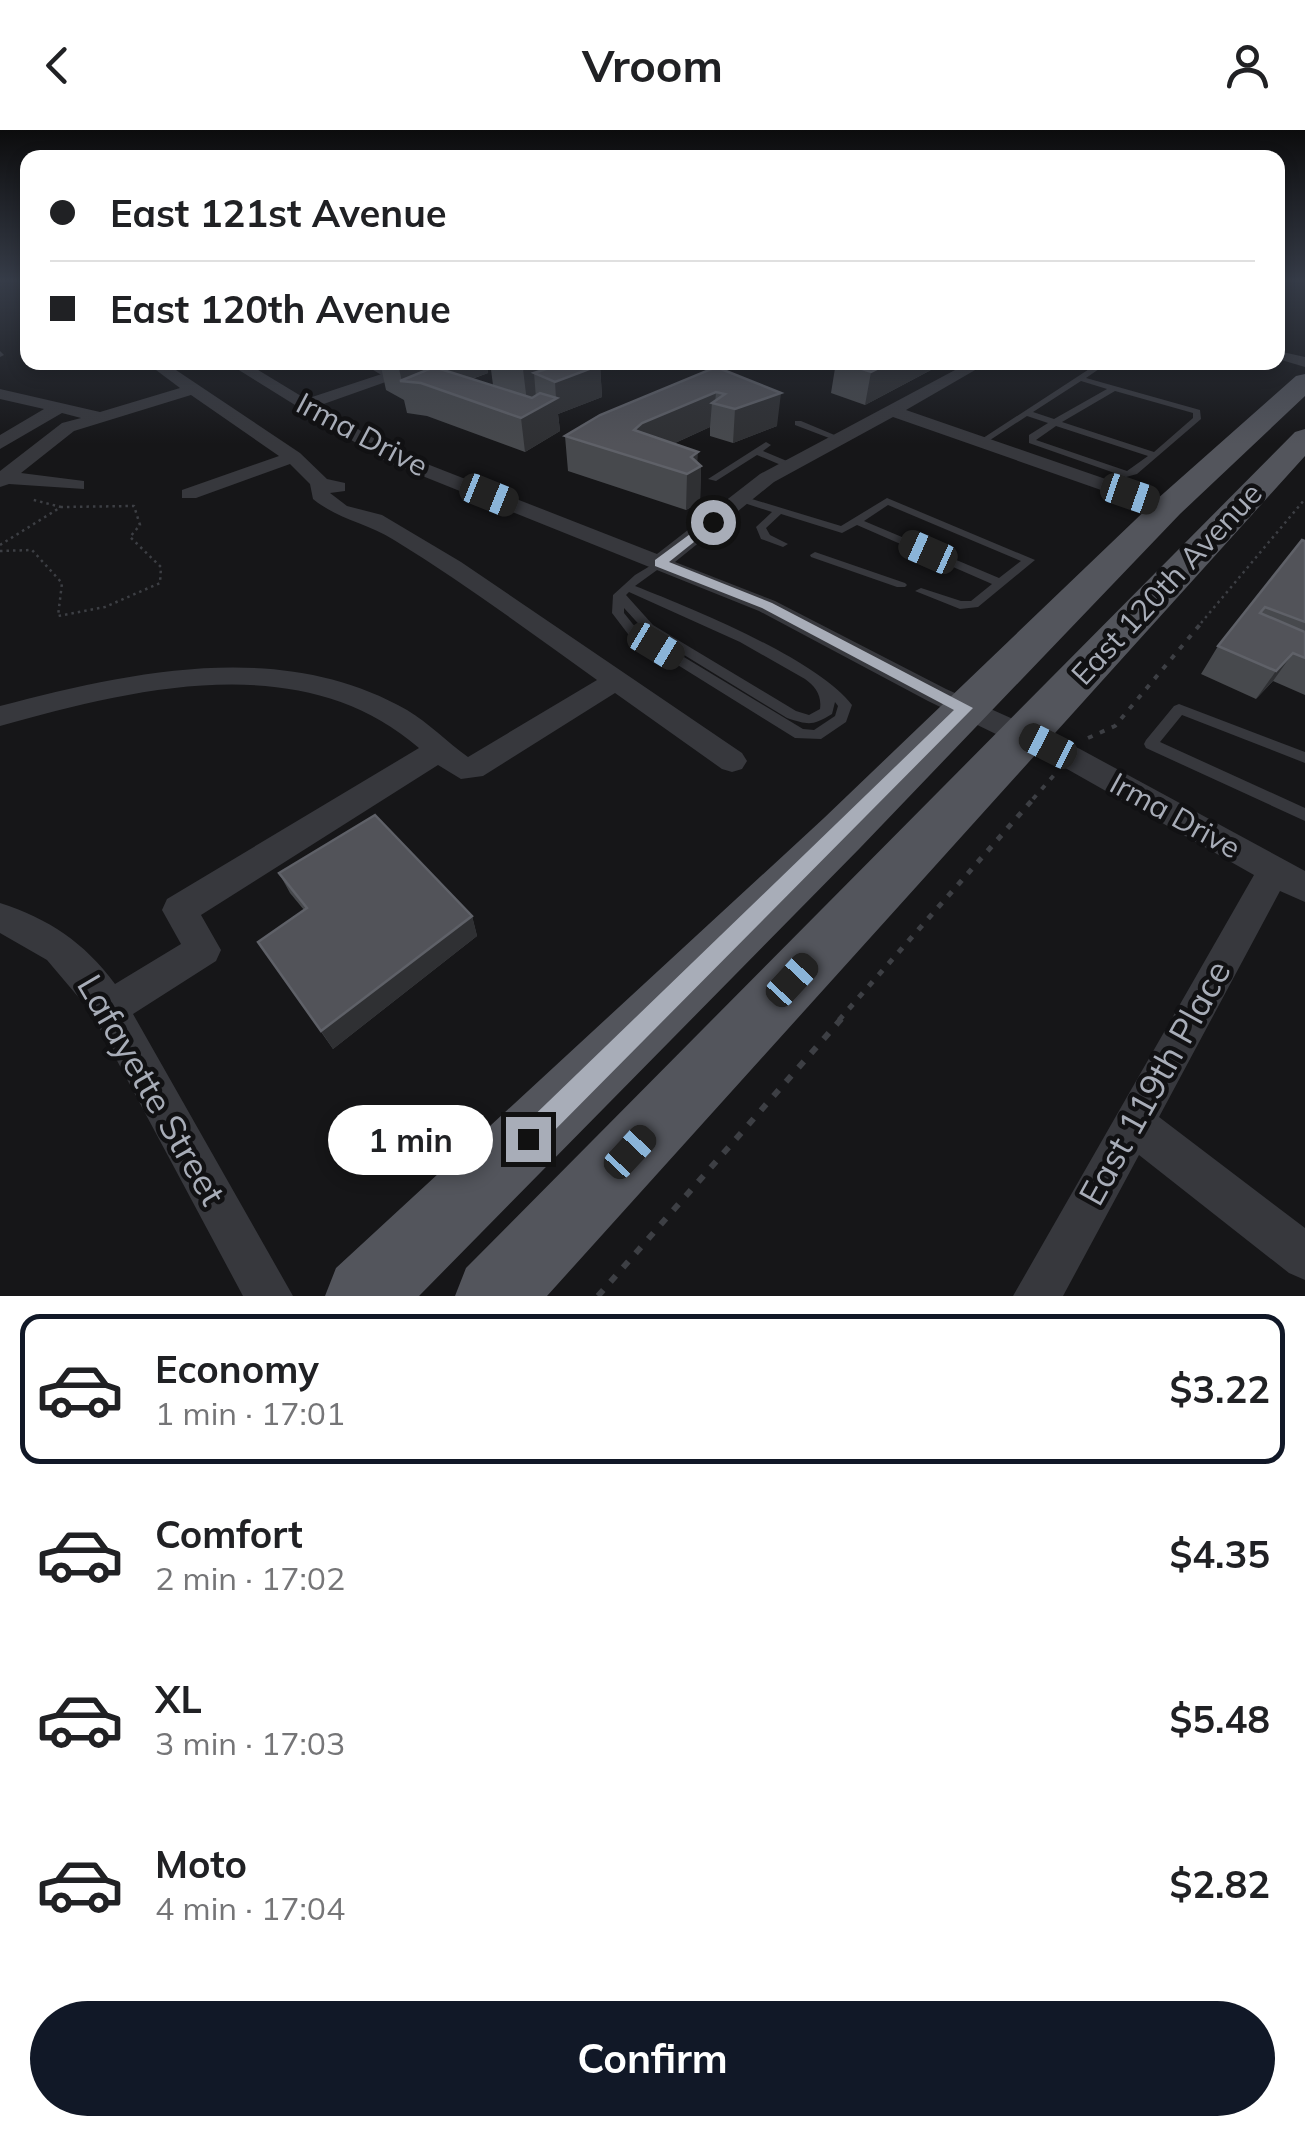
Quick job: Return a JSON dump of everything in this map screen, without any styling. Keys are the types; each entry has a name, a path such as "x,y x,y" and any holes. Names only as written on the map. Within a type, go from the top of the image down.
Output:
{"main road":[{"name":"East 120th Avenue","path":"364,1296 624,1047 1168,508 1305,382"},
{"name":"East 120th Avenue","path":"494,1296 1305,438"}],"street":[{"path":"165,370 293,457 320,482 320,495 329,503 362,519 375,520 453,567 732,761"},
{"name":"Irma Drive","path":"246,370 392,457 767,606 1070,758 1289,879"},
{"path":"304,405 412,370"},
{"path":"660,563 791,466 967,370"},
{"path":"2,479 68,427 193,389"},
{"path":"0,394 96,416"},
{"path":"0,444 23,426 60,408"},
{"path":"892,411 1168,508"},
{"path":"188,494 293,457"},
{"path":"2,479 77,485"},
{"path":"0,716 149,679 198,674 258,676 326,689 391,713 461,768 474,768 616,680"},
{"path":"109,1008 203,950 179,910 439,750"},
{"name":"East 119th Place","path":"1037,1296 1133,1124 1289,879"},
{"name":"Lafayette Street","path":"0,918 44,936 65,950 109,1008 268,1296"},
{"path":"1133,1124 1305,1258"}],"lane":[{"path":"378,370 391,377"},
{"path":"981,442 1093,370"},
{"path":"1080,378 1197,412 1197,419 1130,474 1032,439 1114,388"},
{"path":"1026,413 1155,455"},
{"path":"798,423 840,439"},
{"path":"788,433 814,429"},
{"path":"713,480 761,448 791,466"},
{"path":"742,499 842,530 887,501 1029,560 974,604 960,605 921,591"},
{"path":"779,511 761,528 765,538 783,544"},
{"path":"856,521 1001,583"},
{"path":"814,555 902,586"},
{"path":"623,591 678,606 818,682 840,696 844,705 841,719 816,735 800,734 632,631 618,613 623,591 660,563"},
{"path":"1305,758 1180,709 1151,744 1305,816"}],"path":[{"path":"0,548 32,550 62,584 58,616 105,607 160,583 161,567 130,536 140,525 134,506 61,507 25,498"},
{"path":"598,1296 1070,758 1081,740 1114,726 1305,499"},
{"path":"0,548 61,507"}],"building":[{"path":"427,370 443,370 532,398 540,393 557,398 521,418 421,383 400,381"},
{"path":"543,370 587,370 555,382 534,373"},
{"path":"709,370 724,370 781,393 735,409 712,403 725,394 716,392 634,430 698,452 691,457 701,466 687,474 565,436 600,415"},
{"path":"1302,540 1305,622 1265,607 1260,613 1305,632 1305,658 1293,653 1276,671 1218,646"},
{"path":"375,815 472,916 321,1031 258,942 307,908 279,873"}],"route":[{"path":"528,1139 965,708 767,606 660,563 713,522"}]}
